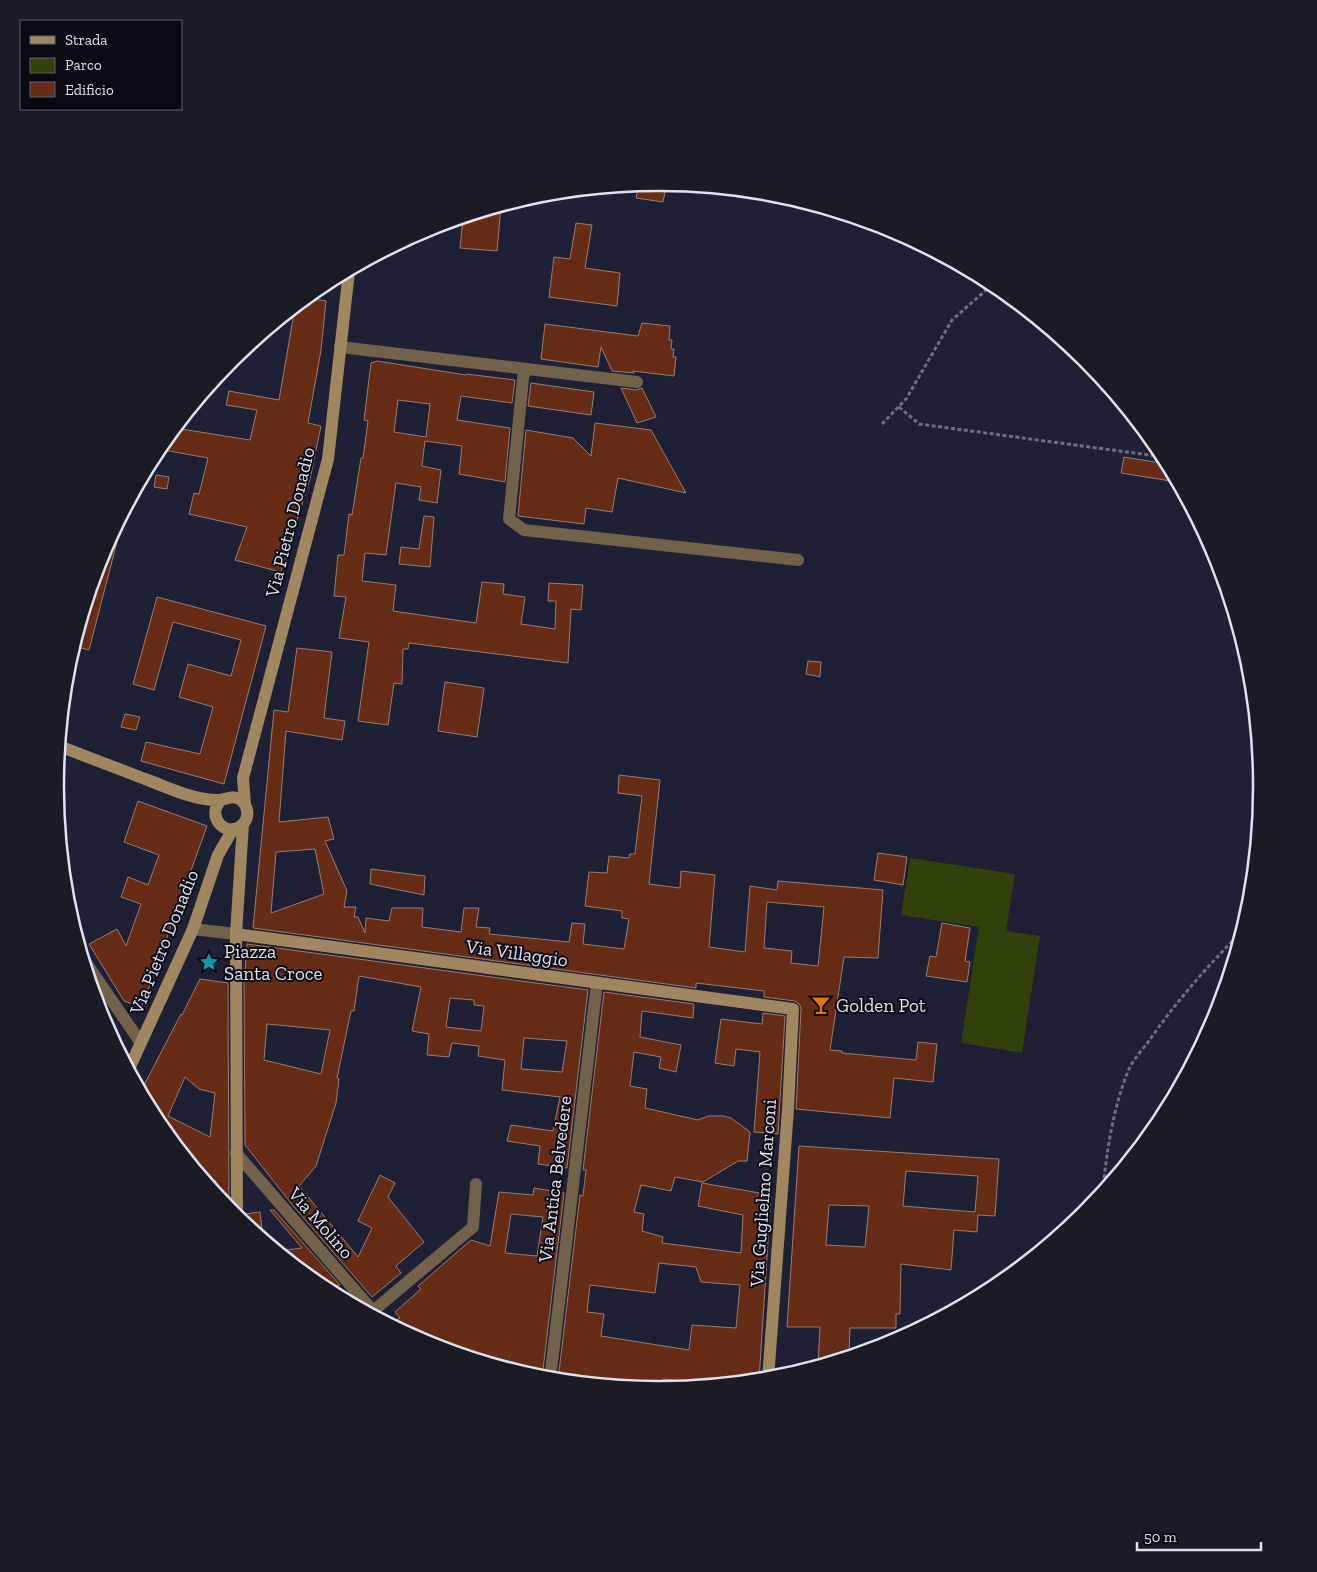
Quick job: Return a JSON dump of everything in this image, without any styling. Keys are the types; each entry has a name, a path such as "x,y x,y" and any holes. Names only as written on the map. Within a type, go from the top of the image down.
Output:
{"street":[{"name":"Via Pietro Donadio","path":"245,804 243,778 328,459 348,279"},
{"path":"340,347 637,382"},
{"path":"524,369 510,520 524,530 798,560"},
{"path":"65,748 190,796 224,799 236,798 245,804 247,815 238,827 236,934 237,1206"},
{"name":"Via Pietro Donadio","path":"224,799 243,778"},
{"path":"190,796 217,819 223,827 238,827"},
{"path":"217,819 216,809 224,799"},
{"name":"Via Pietro Donadio","path":"217,819 218,855"},
{"name":"Via Pietro Donadio","path":"132,1062 193,929 218,855 238,827"},
{"path":"193,929 236,934"},
{"name":"Via Villaggio","path":"236,934 793,1009"},
{"path":"95,976 141,1044"},
{"name":"Via Antica Belvedere","path":"551,1371 597,983"},
{"name":"Via Guglielmo Marconi","path":"769,1370 788,1108 793,1009"},
{"name":"Via Molino","path":"236,1153 366,1304"},
{"path":"379,1310 473,1227 476,1184"}],"path":[{"path":"882,424 906,399 952,320 987,290"},
{"path":"899,406 919,424 1153,455"},
{"path":"1104,1180 1105,1162 1116,1114 1130,1068 1166,1016 1233,941"}],"green space":[{"path":"910,858 1015,874 1006,931 1040,936 1022,1053 961,1043 979,927 901,915"}],"building":[{"path":"665,191 663,202 636,198 637,192"},
{"path":"500,213 497,251 460,248 462,225"},
{"path":"576,223 592,225 585,268 620,273 617,306 549,297 554,257 570,259"},
{"path":"316,299 326,301 321,350 308,423 321,426 310,479 281,572 235,560 247,527 189,514 194,493 199,494 208,458 168,451 183,429 250,440 257,410 226,405 229,391 279,400 293,316"},
{"path":"642,323 670,326 669,340 672,340 671,349 674,349 673,357 676,357 674,376 633,371 634,373 612,371 601,347 598,367 541,359 545,324 638,336"},
{"path":"377,361 466,375 515,380 512,403 461,396 457,420 510,428 505,482 459,474 462,446 425,441 422,466 441,470 437,503 419,500 421,487 396,483 386,555 365,553 362,581 396,585 393,611 476,623 482,582 504,584 503,594 525,597 521,624 555,629 556,601 548,601 549,583 583,585 581,610 571,609 568,663 409,643 408,649 403,649 402,684 394,683 388,725 358,721 369,642 339,638 346,597 334,596 338,555 344,555 349,514 352,515 361,458 363,458 368,421 364,420 371,363","holes":["398,400 430,404 426,437 394,432"]},
{"path":"531,383 594,392 591,415 528,406"},
{"path":"621,388 636,390 642,388 656,417 637,423"},
{"path":"595,423 651,430 686,493 618,478 612,512 586,508 584,524 518,516 526,430 573,438 591,456"},
{"path":"1124,457 1157,462 1169,481 1121,473"},
{"path":"156,475 169,477 167,489 154,487"},
{"path":"424,516 434,517 430,567 399,564 401,547 419,549"},
{"path":"118,539 89,650 80,648 84,632 95,595"},
{"path":"157,597 266,626 224,784 141,761 146,742 200,754 213,707 179,697 188,664 231,676 241,640 173,622 154,690 133,684"},
{"path":"297,648 332,652 324,718 345,721 342,740 286,731 279,822 328,817 334,839 325,841 347,891 344,907 356,907 354,917 358,917 365,933 366,918 389,921 392,908 423,908 422,927 461,932 464,908 479,908 476,927 490,928 489,934 569,942 572,923 585,924 583,944 624,949 629,919 622,918 622,911 585,906 589,872 607,873 609,856 629,858 630,854 635,854 642,796 618,793 619,775 660,780 649,884 680,888 681,871 715,875 709,947 745,952 750,886 777,890 778,881 883,890 878,958 844,957 830,1050 842,1051 842,1053 916,1060 918,1042 937,1044 933,1082 894,1078 890,1118 796,1109 801,1009 800,1005 795,1001 764,997 764,991 696,983 696,988 253,928 274,710 288,712","holes":["315,849 324,894 271,913 276,852","767,902 824,907 818,966 791,963 792,951 764,948"]},
{"path":"808,661 821,662 820,677 806,674"},
{"path":"445,682 484,688 477,737 438,731"},
{"path":"125,714 140,717 136,730 121,727"},
{"path":"138,801 207,826 142,1007 124,1001 89,944 117,929 126,946 141,904 121,897 128,877 148,885 159,855 124,842"},
{"path":"878,853 907,857 903,885 874,880"},
{"path":"371,869 425,876 424,895 370,884"},
{"path":"942,923 970,928 965,961 970,962 967,982 926,976 930,956 936,957"},
{"path":"247,944 588,990 567,1168 538,1164 540,1146 507,1141 511,1125 553,1131 560,1097 502,1090 505,1060 478,1056 479,1046 452,1043 449,1057 427,1055 429,1034 412,1031 421,987 359,976 354,1011 351,1011 337,1078 339,1079 336,1103 316,1166 299,1186 358,1257 372,1228 358,1221 380,1175 395,1183 388,1197 424,1242 396,1266 401,1273 372,1297 294,1207 245,1145 244,985","holes":["450,998 474,1000 474,1005 484,1006 481,1031 446,1027","267,1024 330,1030 321,1074 264,1060","524,1038 567,1041 562,1072 521,1069"]},
{"path":"200,979 228,983 229,1197 187,1148 144,1085","holes":["185,1077 199,1089 215,1093 210,1137 168,1116"]},
{"path":"604,992 694,1004 693,1018 642,1011 640,1037 681,1045 676,1072 659,1068 661,1057 634,1052 630,1086 647,1089 645,1108 698,1120 708,1116 731,1118 750,1132 747,1161 738,1161 703,1182 675,1177 671,1191 641,1185 634,1212 644,1214 642,1231 663,1237 662,1243 741,1253 743,1215 698,1206 702,1183 771,1195 760,1372 736,1376 674,1380 663,1379 663,1381 658,1381 581,1376 559,1372 580,1195 583,1196 586,1170 583,1170","holes":["659,1263 696,1267 701,1282 740,1285 736,1328 692,1325 689,1350 601,1336 604,1314 587,1312 590,1285 655,1293"]},
{"path":"763,1013 785,1016 778,1134 754,1132 760,1052 736,1049 734,1066 715,1063 721,1019 762,1024"},
{"path":"799,1146 999,1159 995,1216 978,1215 977,1232 954,1230 951,1270 901,1264 900,1314 896,1314 896,1328 850,1328 849,1349 818,1358 820,1327 787,1327","holes":["906,1171 978,1176 975,1212 903,1206","829,1205 869,1206 865,1247 826,1245"]},
{"path":"534,1188 564,1193 543,1369 467,1349 397,1320 400,1318 395,1312 421,1289 418,1286 471,1240 490,1246 499,1192 533,1195","holes":["511,1214 543,1217 537,1256 505,1253"]},
{"path":"270,1210 274,1210 340,1285 337,1286 328,1281 286,1250 302,1248"},
{"path":"260,1212 262,1229 245,1214"}],"place":[{"name":"Piazza Santa Croce","path":"209,962"},
{"name":"Golden Pot","path":"821,1005"}]}
